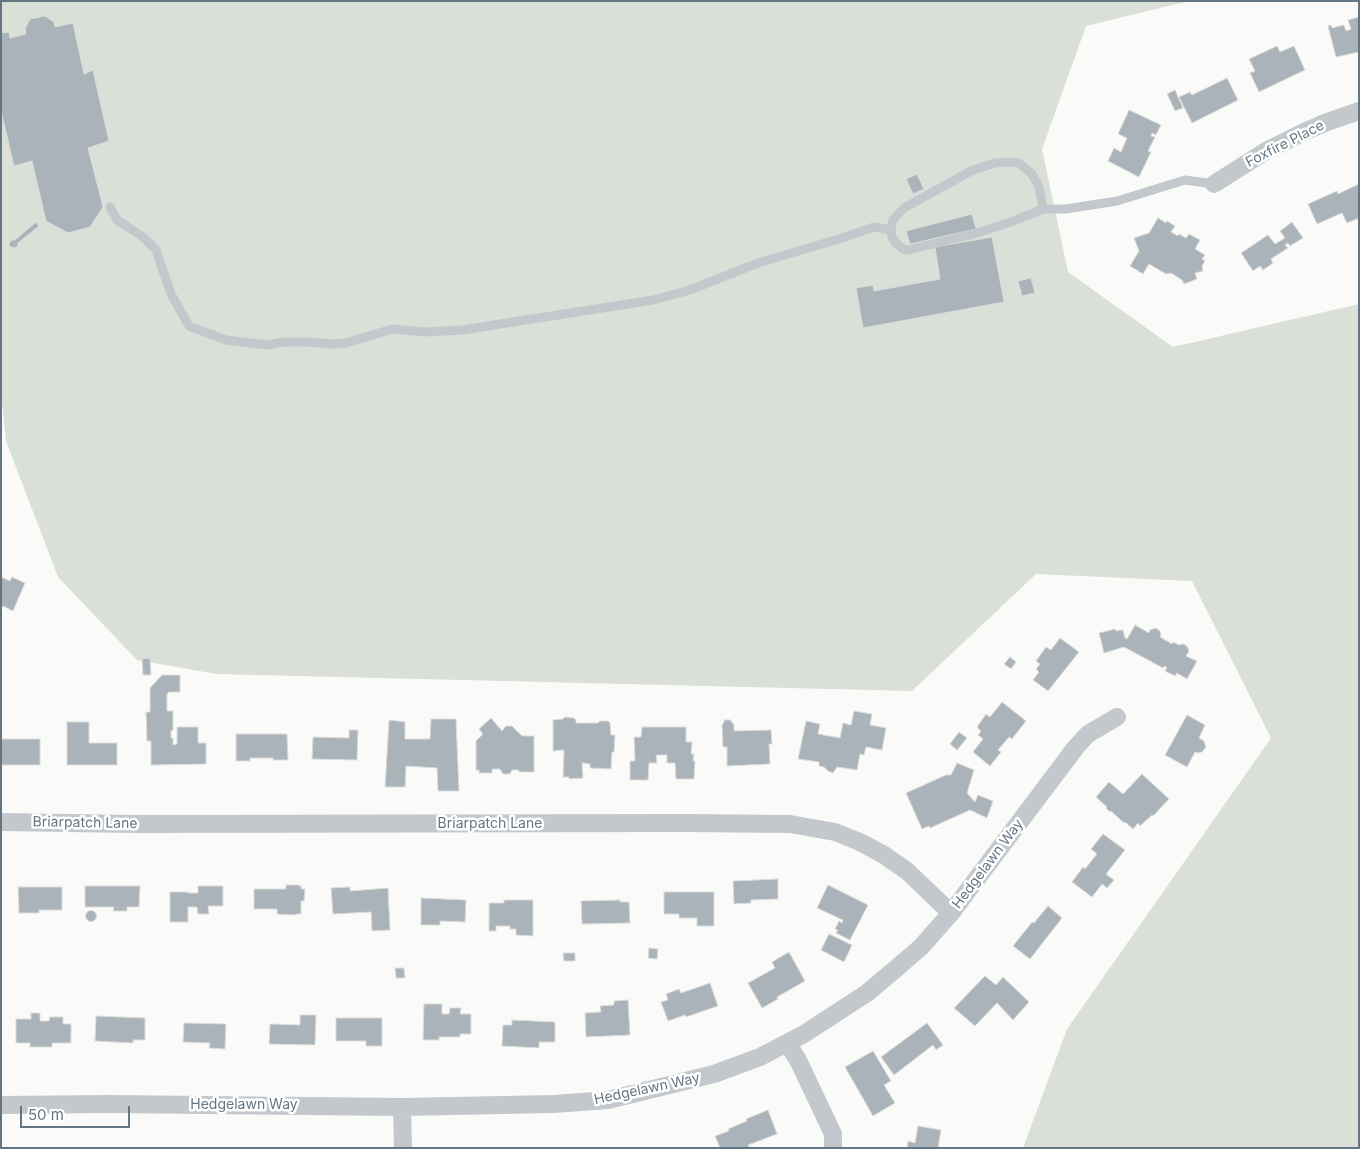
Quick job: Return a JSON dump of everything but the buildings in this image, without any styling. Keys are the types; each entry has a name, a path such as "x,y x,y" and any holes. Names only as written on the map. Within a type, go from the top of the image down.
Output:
{"street":[{"name":"Foxfire Place","path":"1214,184 1266,151 1327,122 1359,111"},
{"name":"Hedgelawn Way","path":"1,1105 402,1106 554,1104 608,1100 714,1074 760,1057 804,1034 868,992 921,947 951,913 1076,747 1088,734 1117,717"},
{"name":"Briarpatch Lane","path":"1,822 137,824 790,824 835,832 860,842 884,855 907,871 951,913"},
{"path":"787,1043 798,1060 833,1134 833,1148"},
{"path":"402,1106 403,1148"}],"lane":[{"path":"1043,209 1039,187 1032,174 1019,162 995,163 974,170 904,208 893,220 892,237 903,249 908,250 974,234 1043,209 1066,209 1117,200 1184,180 1214,184"},
{"path":"110,207 117,220 143,237 156,250 171,294 189,326 226,340 267,345 284,342 346,343 392,329 424,332 462,330 652,300 690,290 758,262 842,238 874,226 891,230"}],"shaded area":[{"path":"1,1 1189,1 1086,26 1042,149 1068,272 1173,347 1359,304 1359,1148 1023,1148 1067,1029 1271,738 1192,581 1036,574 912,691 216,674 137,660 58,577 6,441 1,393"}]}
